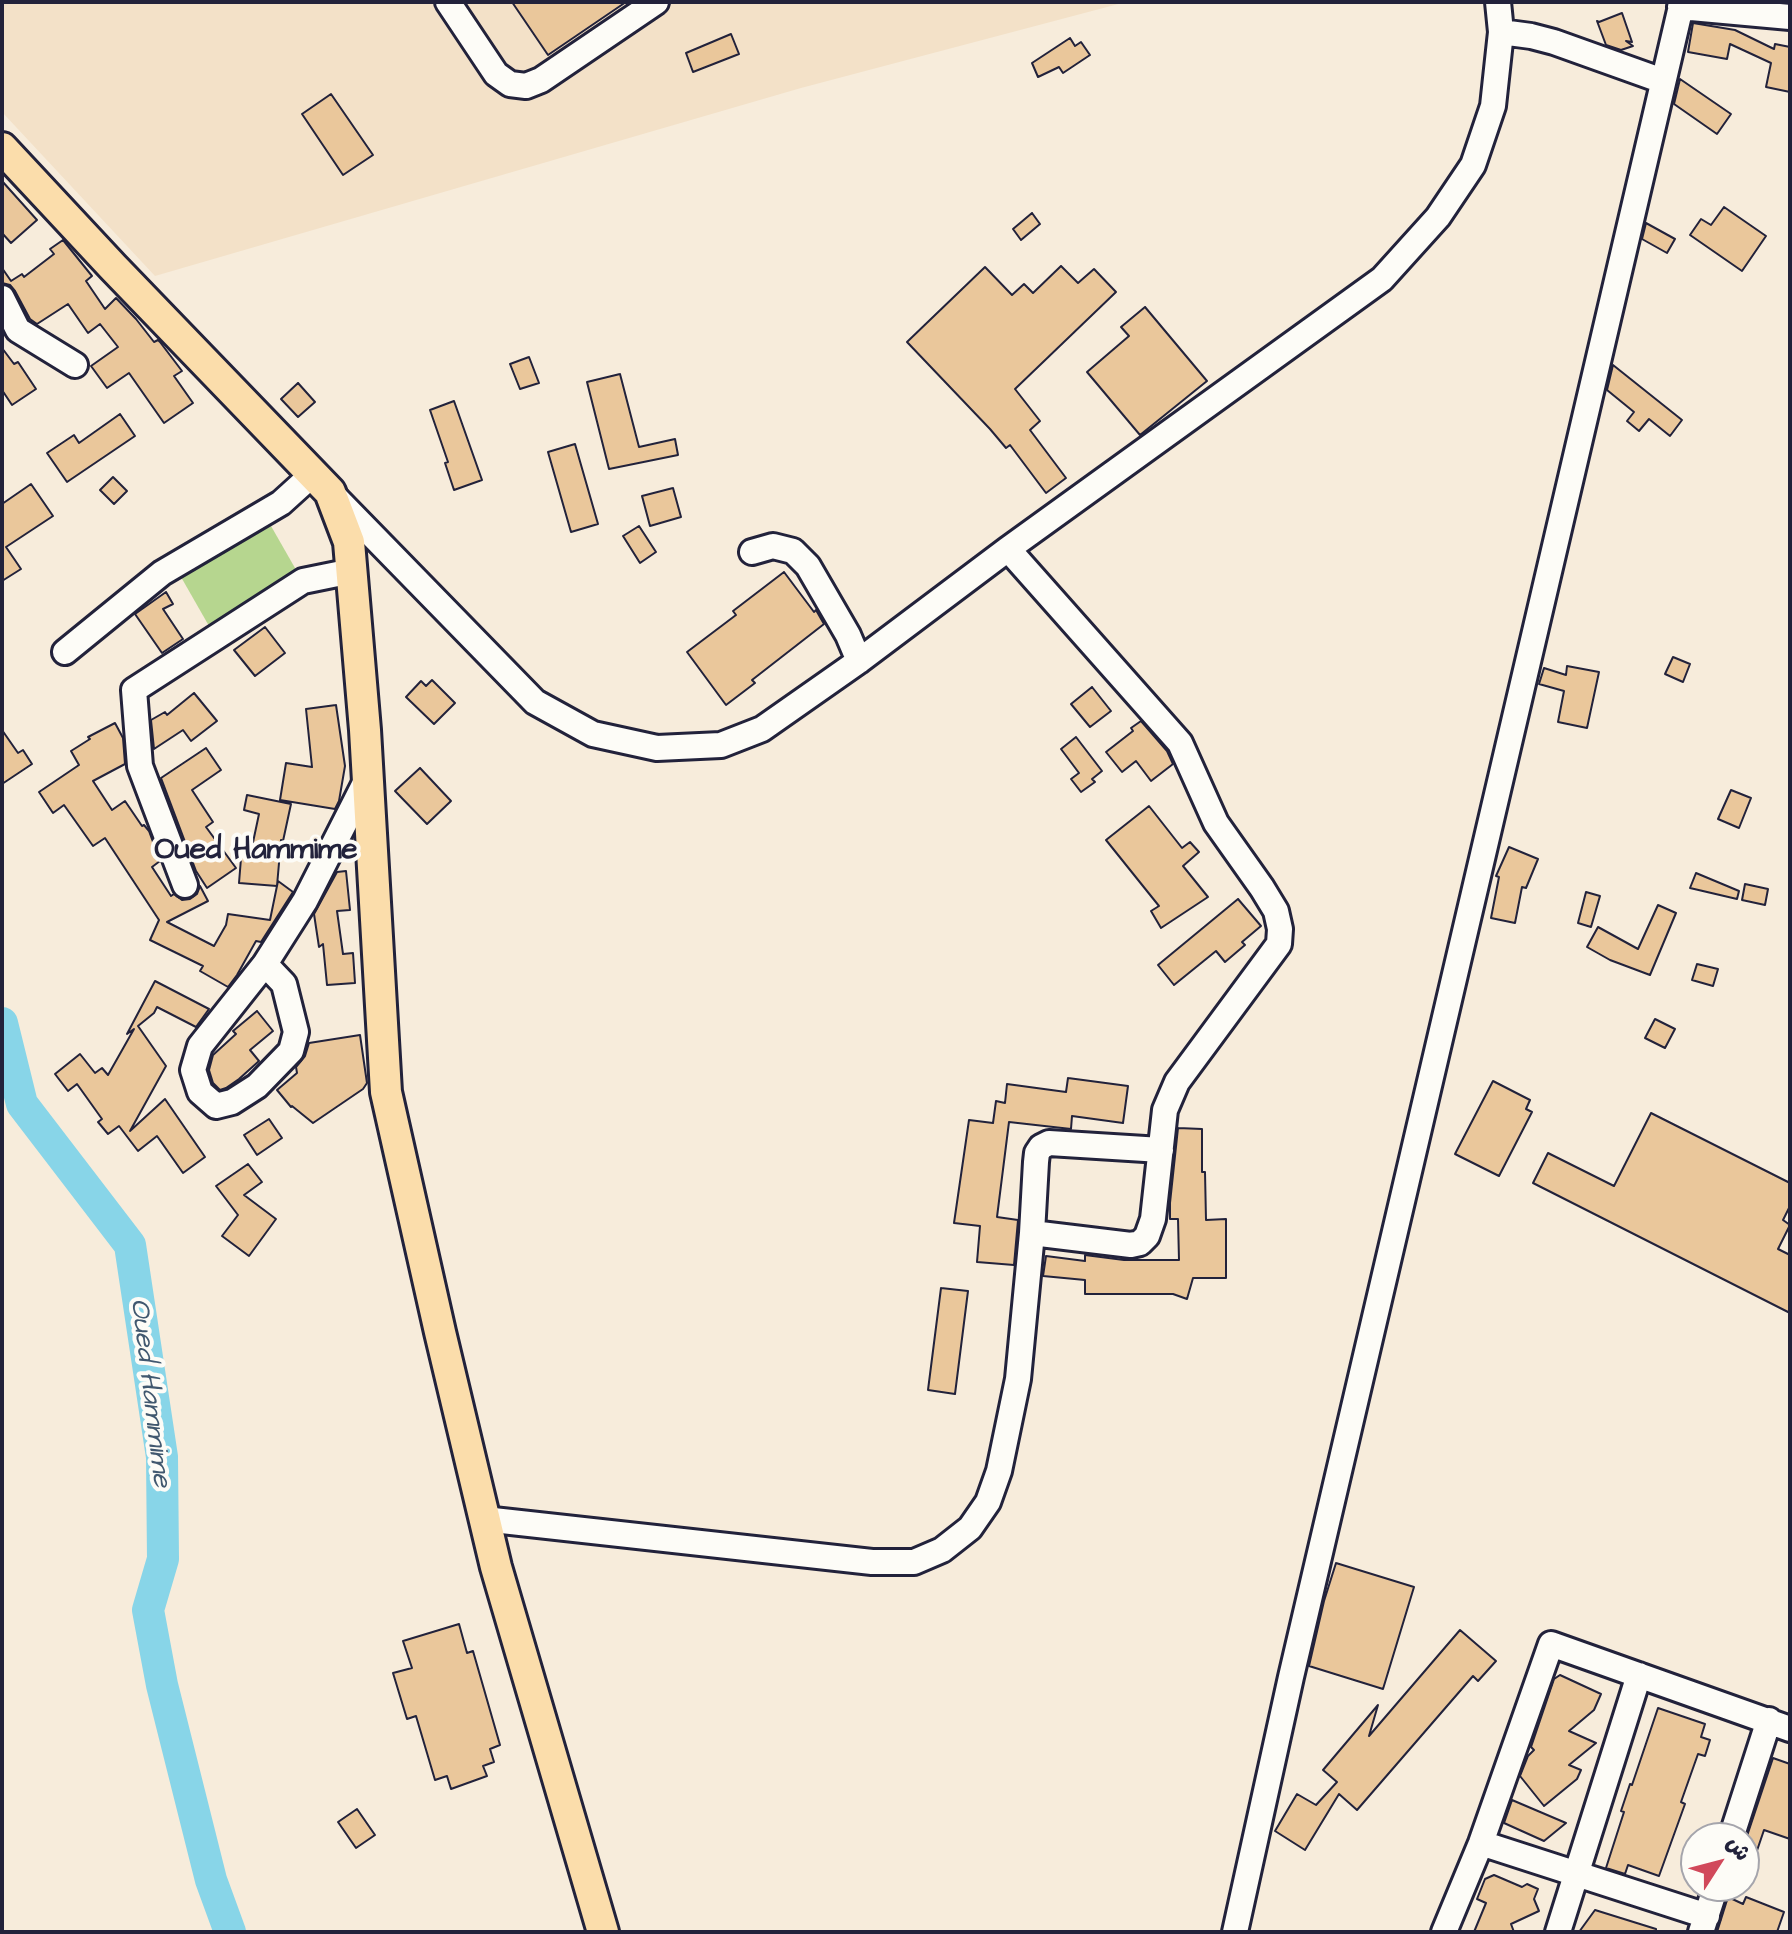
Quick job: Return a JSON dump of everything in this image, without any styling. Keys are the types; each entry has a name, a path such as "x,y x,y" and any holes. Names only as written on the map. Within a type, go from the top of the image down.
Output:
{"main road":[{"path":"2,148 322,483 349,542 368,777 386,1092 496,1567 603,1932"}],"street":[{"path":"448,2 496,74 510,84 526,86 541,80 656,2"},
{"path":"65,652 162,573 281,503 322,483 535,702 593,734 657,748 721,745 762,729 1382,279 1438,217 1473,165 1493,106 1501,32 1498,2"},
{"path":"1235,1932 1291,1677 1681,5 1790,17"},
{"path":"1501,32 1554,42 1663,81"},
{"path":"2,298 18,330 75,365"},
{"path":"752,552 773,546 793,551 808,566 848,635 859,661"},
{"path":"1008,549 1180,743 1216,823 1276,911 1280,929 1279,944 1177,1082 1165,1110 1153,1219 1147,1236 1140,1243 1131,1245 1032,1233"},
{"path":"185,885 140,766 134,690 303,581 352,571"},
{"path":"265,964 284,984 296,1032 291,1051 257,1086 232,1102 216,1106 200,1092 193,1070 200,1046 265,964 305,901 368,777"},
{"path":"484,1519 872,1562 914,1562 942,1550 970,1528 988,1502 999,1471 1018,1379 1037,1153 1049,1143 1161,1150"},
{"path":"1444,1932 1481,1843 1551,1644 1779,1725 1738,1822"},
{"path":"1558,1932 1639,1675"},
{"path":"1481,1843 1577,1874 1704,1924 1711,1902"}],"shaded area":[{"path":"2,2 1126,2 801,88 155,276 2,112"}],"green space":[{"path":"271,526 299,575 209,626 181,577"}],"building":[{"path":"512,2 626,2 548,55"},
{"path":"1622,13 1632,42 1626,41 1633,46 1621,50 1606,45 1597,21"},
{"path":"1693,23 1735,30 1774,49 1775,44 1790,47 1790,92 1766,87 1771,63 1730,44 1727,59 1688,52"},
{"path":"731,34 739,54 693,72 686,53"},
{"path":"1070,38 1075,46 1081,42 1090,55 1063,73 1059,67 1038,77 1032,63"},
{"path":"1680,79 1731,114 1717,134 1674,104"},
{"path":"331,94 373,155 343,175 302,114"},
{"path":"2,181 37,220 11,243 2,233"},
{"path":"1724,207 1766,236 1742,271 1690,235 1701,219 1711,225"},
{"path":"1032,213 1040,224 1021,240 1013,229"},
{"path":"1646,223 1675,239 1667,253 1642,239"},
{"path":"63,240 92,276 86,281 105,309 116,298 154,342 160,342 182,371 174,376 193,403 164,423 129,373 107,388 91,366 118,347 100,324 88,333 68,304 37,324 30,319 10,285 2,283 2,268 11,281 22,274 24,277 54,254 50,249"},
{"path":"1061,266 1078,283 1094,269 1116,292 1015,389 1040,421 1030,430 1066,478 1046,493 1010,445 1006,448 907,342 985,267 1012,295 1024,284 1033,293"},
{"path":"1145,307 1207,381 1140,435 1087,372 1129,336 1121,327"},
{"path":"2,348 14,364 18,362 36,389 12,405 2,390"},
{"path":"529,357 539,383 520,389 510,364"},
{"path":"1613,365 1682,420 1670,436 1649,419 1639,431 1627,421 1634,412 1607,390"},
{"path":"620,374 639,447 675,439 678,455 609,469 587,382"},
{"path":"298,383 315,402 298,417 281,399"},
{"path":"454,401 482,480 454,490 430,410"},
{"path":"120,414 135,436 67,482 47,453 74,435 79,443"},
{"path":"575,444 598,524 571,532 548,452"},
{"path":"113,477 127,491 114,504 100,490"},
{"path":"31,484 53,516 6,547 21,569 2,581 2,504"},
{"path":"673,488 681,517 650,526 642,496"},
{"path":"639,526 656,552 640,563 623,536"},
{"path":"784,572 824,624 752,680 755,683 726,705 687,652 736,615 733,611"},
{"path":"166,592 173,604 163,609 183,639 162,653 135,614"},
{"path":"265,627 285,653 255,676 234,650"},
{"path":"1673,657 1690,664 1683,682 1665,674"},
{"path":"1567,666 1599,672 1587,728 1558,722 1564,691 1539,684 1544,668 1566,675"},
{"path":"432,680 455,703 434,724 406,697 421,681 426,686"},
{"path":"1092,687 1111,711 1090,727 1071,704"},
{"path":"194,693 217,721 191,741 183,730 154,749 151,720 165,712 167,715"},
{"path":"336,705 345,766 335,809 280,800 286,763 312,767 306,709"},
{"path":"1141,721 1167,751 1173,764 1151,781 1136,761 1122,772 1106,752"},
{"path":"115,723 123,738 125,764 93,781 112,810 125,801 149,831 160,861 152,867 171,896 174,894 182,900 190,899 197,894 200,886 208,901 167,922 214,946 226,925 228,914 270,920 278,881 293,892 261,942 256,941 228,987 200,971 203,966 150,940 159,920 105,838 93,846 64,805 53,813 39,792 79,765 71,751 90,739 88,737"},
{"path":"2,730 18,753 23,750 32,764 2,784"},
{"path":"1076,737 1102,771 1092,779 1095,782 1081,792 1071,779 1079,773 1061,749"},
{"path":"206,748 221,770 192,790 213,822 206,827 236,868 207,888 196,871 161,778"},
{"path":"420,768 451,801 427,824 395,791"},
{"path":"1731,790 1751,798 1739,828 1718,819"},
{"path":"247,795 291,804 281,840 277,886 239,883 242,846 252,847 259,814 244,810"},
{"path":"1149,806 1182,848 1190,842 1199,852 1183,866 1208,897 1161,928 1151,911 1159,906 1106,840"},
{"path":"1509,847 1538,859 1526,888 1522,887 1515,923 1491,918 1499,877 1496,876"},
{"path":"346,871 350,910 337,911 343,954 353,953 355,983 327,985 323,944 319,947 314,914 337,872"},
{"path":"1696,873 1739,891 1737,899 1690,888"},
{"path":"1745,884 1768,889 1765,905 1742,900"},
{"path":"1586,892 1600,896 1591,927 1578,923"},
{"path":"1238,899 1261,926 1225,962 1216,951 1174,985 1158,965"},
{"path":"1658,905 1676,913 1650,975 1610,960 1587,947 1598,927 1638,949"},
{"path":"1697,964 1718,969 1713,986 1692,980"},
{"path":"155,981 209,1009 196,1027 157,1007 138,1026 166,1066 130,1131 165,1099 205,1157 183,1173 157,1136 138,1151 119,1126 108,1134 98,1122 102,1119 77,1084 68,1091 55,1074 80,1054 95,1073 102,1068 108,1075 134,1029 127,1034"},
{"path":"257,1011 273,1031 250,1050 259,1061 239,1079 220,1090 213,1083 209,1070 213,1055 236,1034 233,1031"},
{"path":"1655,1019 1675,1029 1665,1048 1645,1038"},
{"path":"360,1035 367,1083 363,1089 313,1123 291,1107 277,1090 297,1073 296,1067 305,1056 309,1043"},
{"path":"1068,1078 1128,1086 1123,1123 1072,1116 1071,1129 1009,1122 997,1217 1018,1220 1014,1265 977,1262 980,1226 954,1223 969,1120 993,1123 996,1101 1005,1103 1007,1084 1066,1092"},
{"path":"1493,1081 1530,1100 1526,1109 1532,1112 1499,1176 1455,1154"},
{"path":"1651,1113 1790,1183 1790,1206 1783,1220 1790,1225 1778,1249 1790,1255 1790,1313 1533,1183 1548,1153 1614,1186"},
{"path":"269,1119 282,1138 257,1155 244,1135"},
{"path":"1178,1128 1202,1129 1206,1220 1226,1219 1226,1278 1193,1278 1187,1299 1173,1294 1085,1294 1085,1280 1043,1276 1046,1256 1085,1261 1085,1255 1124,1260 1179,1260 1178,1219 1170,1219"},
{"path":"248,1164 262,1182 244,1195 276,1219 249,1256 222,1236 238,1215 216,1186"},
{"path":"941,1288 968,1291 955,1394 928,1390"},
{"path":"1336,1563 1414,1587 1383,1689 1309,1666"},
{"path":"459,1624 467,1653 473,1651 500,1745 490,1749 494,1762 483,1766 487,1776 451,1789 447,1776 435,1780 416,1716 407,1719 393,1673 412,1668 403,1641"},
{"path":"1460,1630 1496,1661 1478,1681 1473,1676 1357,1810 1339,1794 1305,1850 1275,1831 1297,1794 1316,1805 1337,1782 1323,1770 1378,1705 1369,1736"},
{"path":"1560,1675 1601,1694 1594,1710 1569,1731 1596,1743 1569,1765 1581,1770 1577,1779 1544,1806 1520,1776 1528,1756 1534,1750 1531,1747 1554,1679"},
{"path":"1658,1708 1705,1724 1701,1737 1710,1740 1705,1756 1698,1754 1681,1802 1685,1804 1659,1876 1628,1865 1625,1874 1606,1868 1624,1812 1621,1811"},
{"path":"1773,1758 1790,1764 1790,1839 1764,1830 1760,1842 1760,1822 1752,1822"},
{"path":"1512,1800 1566,1823 1544,1841 1504,1823"},
{"path":"357,1809 375,1835 356,1848 338,1822"},
{"path":"1494,1875 1522,1887 1527,1884 1538,1889 1534,1899 1539,1911 1511,1924 1514,1932 1474,1932 1486,1903 1477,1899 1485,1879"},
{"path":"1726,1902 1759,1902 1784,1912 1777,1932 1717,1932"},
{"path":"1595,1910 1656,1929 1656,1932 1579,1932"}],"waterway":[{"name":"Oued Hammime","path":"2,1023 22,1104 130,1245 162,1457 163,1559 148,1610 162,1685 211,1880 230,1932"}],"district":[{"name":"Oued Hammime","path":"256,852"}]}
